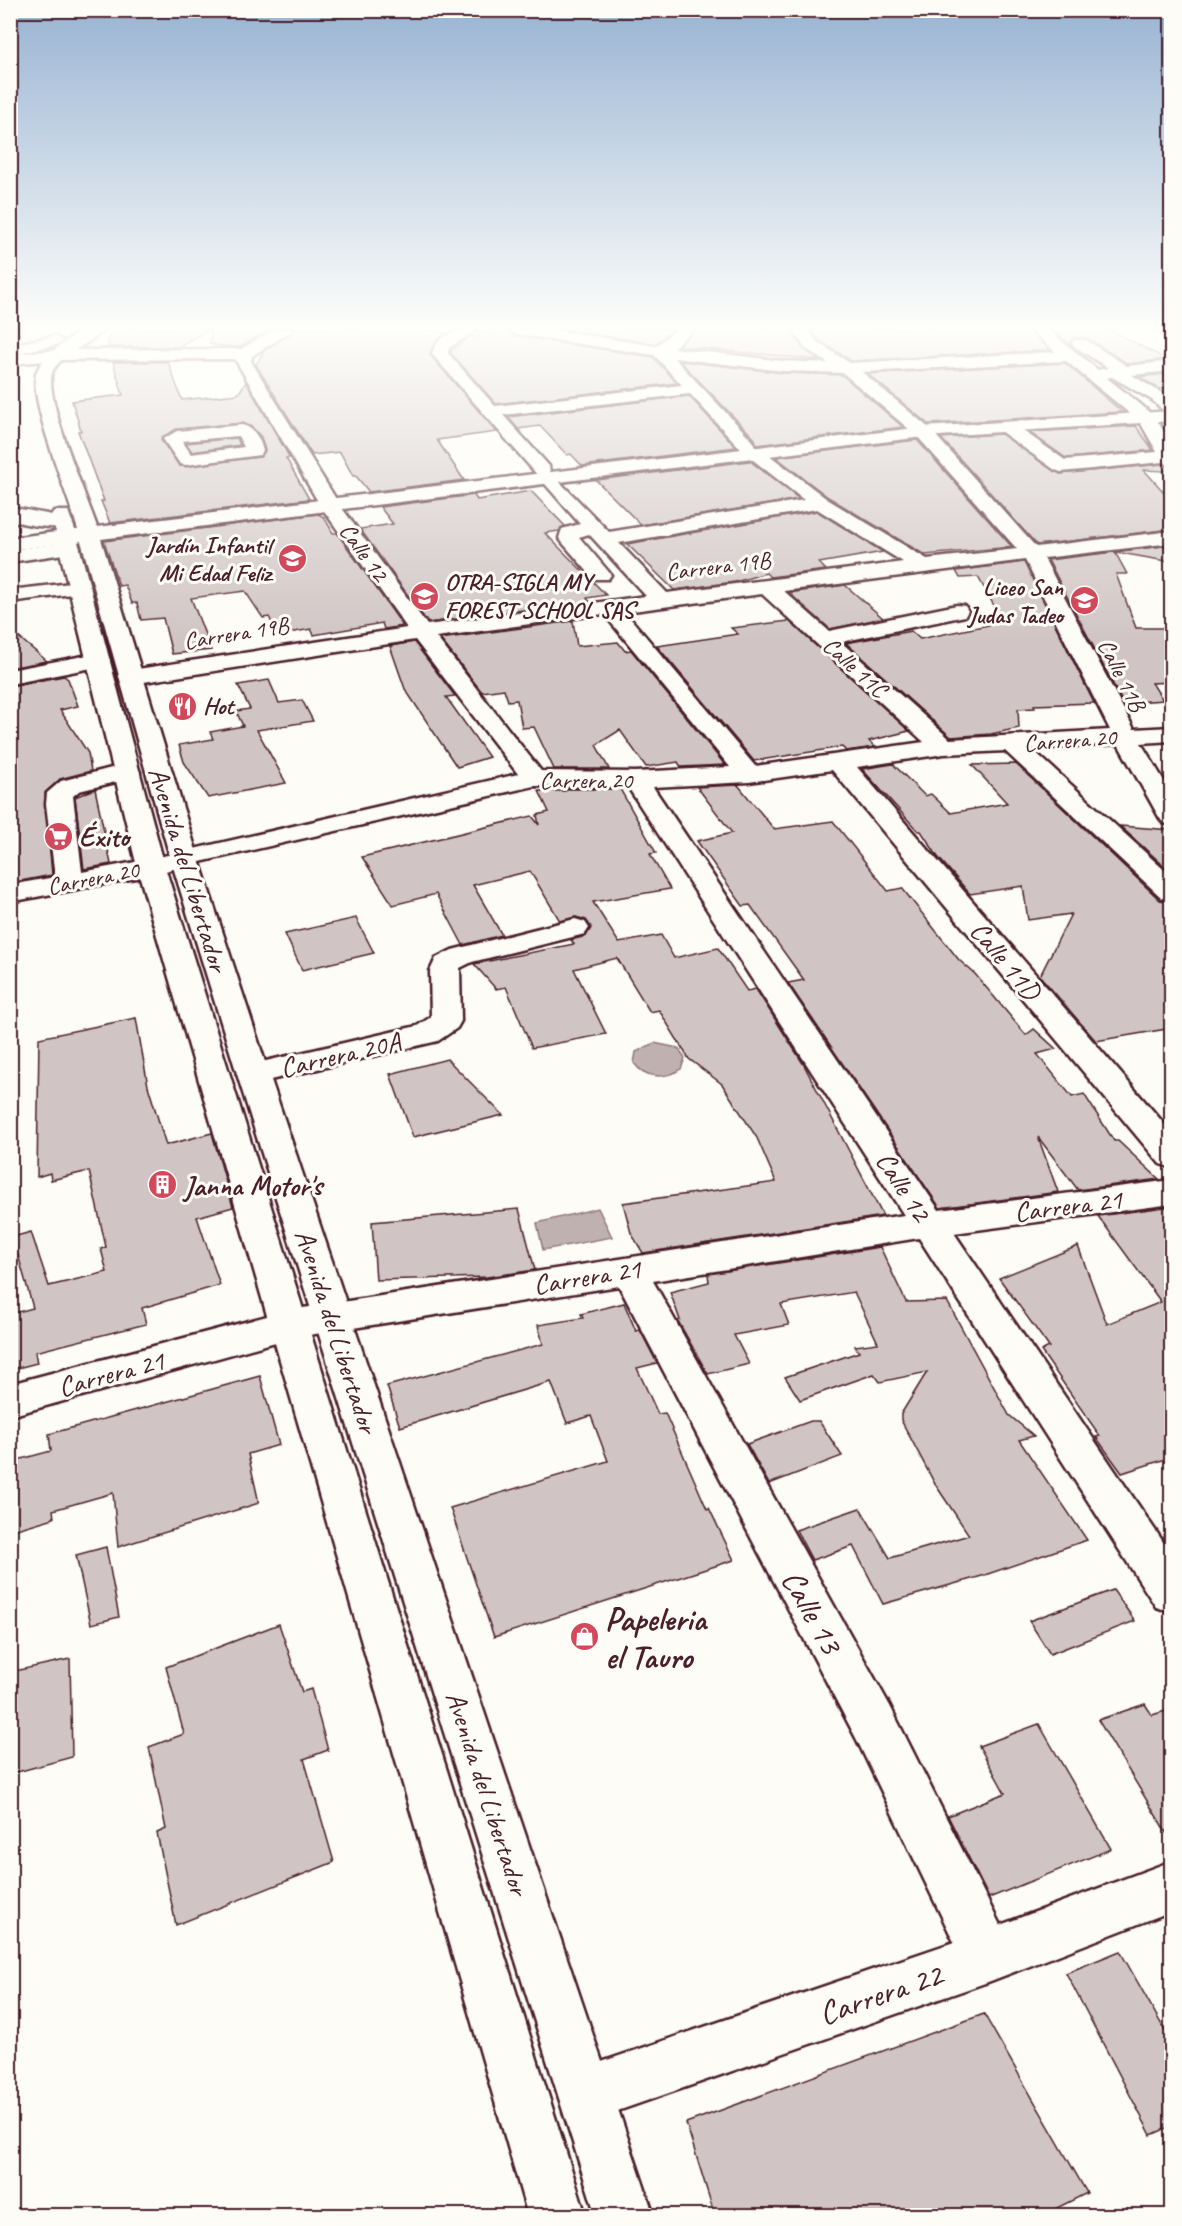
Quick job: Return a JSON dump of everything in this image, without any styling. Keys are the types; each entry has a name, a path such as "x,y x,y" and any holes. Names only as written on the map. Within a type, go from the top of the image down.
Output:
{"street":[{"name":"Avenida del Libertador","path":"52,433 74,533 80,588 127,772 168,862 253,1074 626,2216"},
{"path":"211,433 177,436 172,440 182,458 191,460 250,453 253,443"},
{"path":"244,433 253,443 292,443"},
{"name":"Calle 12","path":"286,433 328,501 421,632 534,778"},
{"path":"510,433 544,474 661,600"},
{"path":"735,433 750,448 820,503 923,566"},
{"path":"80,588 14,595 11,545 74,533 750,448 893,433"},
{"name":"Calle 11B","path":"923,433 1032,554 1125,736 1172,817"},
{"path":"1014,433 1061,466 1170,459 1165,433"},
{"path":"601,575 569,538 569,533 599,533 820,503"},
{"path":"10,513 74,533"},
{"name":"Avenida del Libertador","path":"74,533 131,677 168,862 290,1324 557,2216"},
{"name":"Carrera 19B","path":"131,677 421,632 923,566 1172,537"},
{"name":"Calle 11C","path":"767,587 944,747"},
{"path":"609,607 748,774"},
{"path":"824,639 957,612"},
{"path":"10,677 99,660"},
{"name":"Carrera 20","path":"10,894 168,862 534,778 636,780 748,774 944,747 1172,734"},
{"path":"1012,744 1172,892"},
{"name":"Calle 11D","path":"840,763 1172,1156"},
{"path":"70,883 59,804 60,793 70,786 127,772"},
{"name":"Calle 12","path":"636,780 1172,1593"},
{"name":"Carrera 20A","path":"253,1074 427,1034 446,1021 448,1005 444,979 446,964 462,956 575,928"},
{"name":"Carrera 21","path":"10,1400 290,1324 628,1269 929,1224 1172,1192"},
{"name":"Calle 13","path":"628,1269 873,1722 988,1956"},
{"name":"Carrera 22","path":"586,2094 988,1956 1172,1886"}],"shaded area":[{"path":"654,1043 678,1048 685,1058 681,1069 669,1075 656,1076 639,1068 634,1063 636,1052"},
{"path":"598,1208 612,1237 543,1250 537,1223"}],"building":[{"path":"79,433 170,433 161,440 180,466 260,457 265,450 257,433 275,433 290,458 286,458 309,499 110,523 101,501 104,501"},
{"path":"298,433 490,433 437,440 464,480 369,492 356,476 353,476 340,452 312,455"},
{"path":"546,433 723,433 736,447 582,466 571,454 567,455"},
{"path":"749,433 855,433 757,445"},
{"path":"1030,433 1141,433 1153,450 1066,458"},
{"path":"1001,434 1060,474 1162,464 1165,471 1144,470 1172,501 1172,529 1037,545 941,438"},
{"path":"237,438 240,445 192,452 186,443"},
{"path":"917,440 1012,547 925,555 828,497 776,457"},
{"path":"750,461 799,499 641,525 596,480"},
{"path":"531,491 565,526 559,531 545,533 606,595 587,598 589,601 428,623 360,529 393,524 380,507 474,495 477,500"},
{"path":"817,511 883,552 819,563 826,570 770,577 766,573 735,582 674,590 627,544"},
{"path":"318,514 324,517 333,533 337,533 403,626 384,629 382,623 314,635 311,629 278,635 269,617 263,618 245,591 191,598 211,650 172,654 163,618 141,620 137,603 132,603 125,585 119,586 104,541"},
{"path":"1172,545 1172,562 1115,552 1127,574 1116,574 1136,628 1172,628 1172,682 1152,683 1163,700 1123,703 1048,560"},
{"path":"1024,562 1094,703 1034,705 1035,708 1018,709 1019,728 991,734 951,737 846,643 911,631 920,639 1003,622 978,577 960,578 956,571"},
{"path":"845,585 883,618 830,629 789,593"},
{"path":"573,621 577,646 618,642 625,651 631,650 725,765 681,767 678,762 646,767 620,730 596,745 609,769 554,769 534,727 522,728 517,700 508,701 504,689 482,692 440,639"},
{"path":"789,621 909,731 869,741 875,747 846,751 842,747 754,761 657,646 738,634 731,628"},
{"path":"10,630 47,661 10,668"},
{"path":"414,642 455,696 446,697 489,757 457,767 405,689 390,646"},
{"path":"64,676 68,679 78,706 60,710 88,753 91,771 60,779 45,793 52,875 10,883 10,686"},
{"path":"269,680 279,703 302,700 313,721 257,730 286,783 208,798 184,762 179,745 213,739 210,732 243,726 236,711 250,709 238,685"},
{"path":"893,764 925,796 931,794 951,813 1007,803 972,765 1016,764 1160,900 1172,902 1172,1028 1096,1041 1040,976 1071,914 1028,920 1023,886 970,894 938,857 921,831 918,831 862,769"},
{"path":"738,785 774,829 833,821 888,891 902,888 959,960 975,974 1026,1035 1034,1029 1056,1049 1037,1054 1072,1097 1084,1094 1114,1141 1118,1141 1159,1179 1078,1190 1038,1137 1058,1192 940,1208 788,983 804,980 750,905 743,906 697,841 732,833 697,787"},
{"path":"95,789 111,864 84,869 75,797"},
{"path":"564,789 620,789 656,853 650,854 670,889 593,902 619,943 661,935 674,958 718,948 747,991 756,989 804,1065 883,1216 643,1253 631,1233 623,1203 776,1182 757,1138 722,1084 689,1059 659,1010 650,1012 617,958 574,969 606,1034 532,1048 506,987 496,989 474,964 574,944 571,940 586,936 591,927 586,920 576,917 560,921 530,871 473,885 502,935 463,945 436,894 393,905 362,857 532,816 539,825 537,815 549,812 539,791 565,791"},
{"path":"1120,826 1172,830 1172,873"},
{"path":"356,918 374,953 302,970 285,934"},
{"path":"136,1018 148,1086 166,1145 212,1133 233,1207 197,1217 220,1285 142,1308 146,1324 35,1352 37,1363 10,1370 10,1314 33,1308 13,1237 31,1232 49,1286 107,1272 101,1249 106,1247 89,1171 51,1180 50,1173 37,1177 39,1038"},
{"path":"447,1059 503,1115 413,1137 390,1074"},
{"path":"1172,1206 1172,1457 1122,1473 1096,1437 1100,1436 1041,1351 1049,1347 999,1278 1078,1246 1107,1324 1161,1302 1098,1216"},
{"path":"519,1209 535,1270 487,1277 376,1280 372,1222"},
{"path":"880,1247 906,1302 947,1301 1009,1415 1034,1436 1019,1440 1087,1540 982,1576 883,1604 853,1546 812,1560 796,1530 860,1508 890,1558 969,1535 935,1484 901,1420 901,1414 927,1372 880,1382 874,1374 800,1400 785,1377 859,1352 855,1346 878,1343 854,1292 781,1304 789,1325 734,1335 749,1364 708,1374 678,1321 680,1320 670,1292 709,1282 708,1274"},
{"path":"624,1303 636,1331 640,1330 657,1363 637,1368 658,1414 665,1413 707,1509 709,1508 734,1560 494,1637 450,1508 608,1461 591,1416 567,1423 551,1382 400,1427 387,1386 543,1344 538,1325 583,1318 581,1314"},
{"path":"260,1376 279,1445 248,1454 259,1503 118,1547 113,1493 53,1510 54,1518 10,1531 10,1462 51,1451 49,1434"},
{"path":"811,1421 819,1421 842,1456 769,1484 747,1444"},
{"path":"106,1547 119,1617 91,1624 76,1555"},
{"path":"1113,1590 1135,1621 1050,1654 1029,1621"},
{"path":"279,1624 302,1692 311,1689 328,1750 304,1759 334,1862 176,1925 157,1833 166,1829 149,1747 184,1734 166,1667"},
{"path":"70,1659 72,1757 10,1774 10,1672"},
{"path":"1145,1704 1152,1715 1172,1709 1172,1842 1098,1720"},
{"path":"1039,1724 1111,1849 989,1898 948,1816 1005,1793 979,1746"},
{"path":"1120,1951 1172,2043 1172,2126 1151,2135 1066,1973"},
{"path":"984,2014 1087,2193 1041,2216 715,2216 686,2123"}],"place":[{"name":"Jardín Infantil Mi Edad Feliz","path":"292,559"},
{"name":"OTRA-SIGLA MY FOREST SCHOOL SAS","path":"424,596"},
{"name":"Liceo San Judas Tadeo","path":"1084,601"},
{"name":"Hot","path":"182,706"},
{"name":"Éxito","path":"58,836"},
{"name":"Janna Motor's","path":"163,1185"},
{"name":"Papeleria el Tauro","path":"584,1637"}]}
